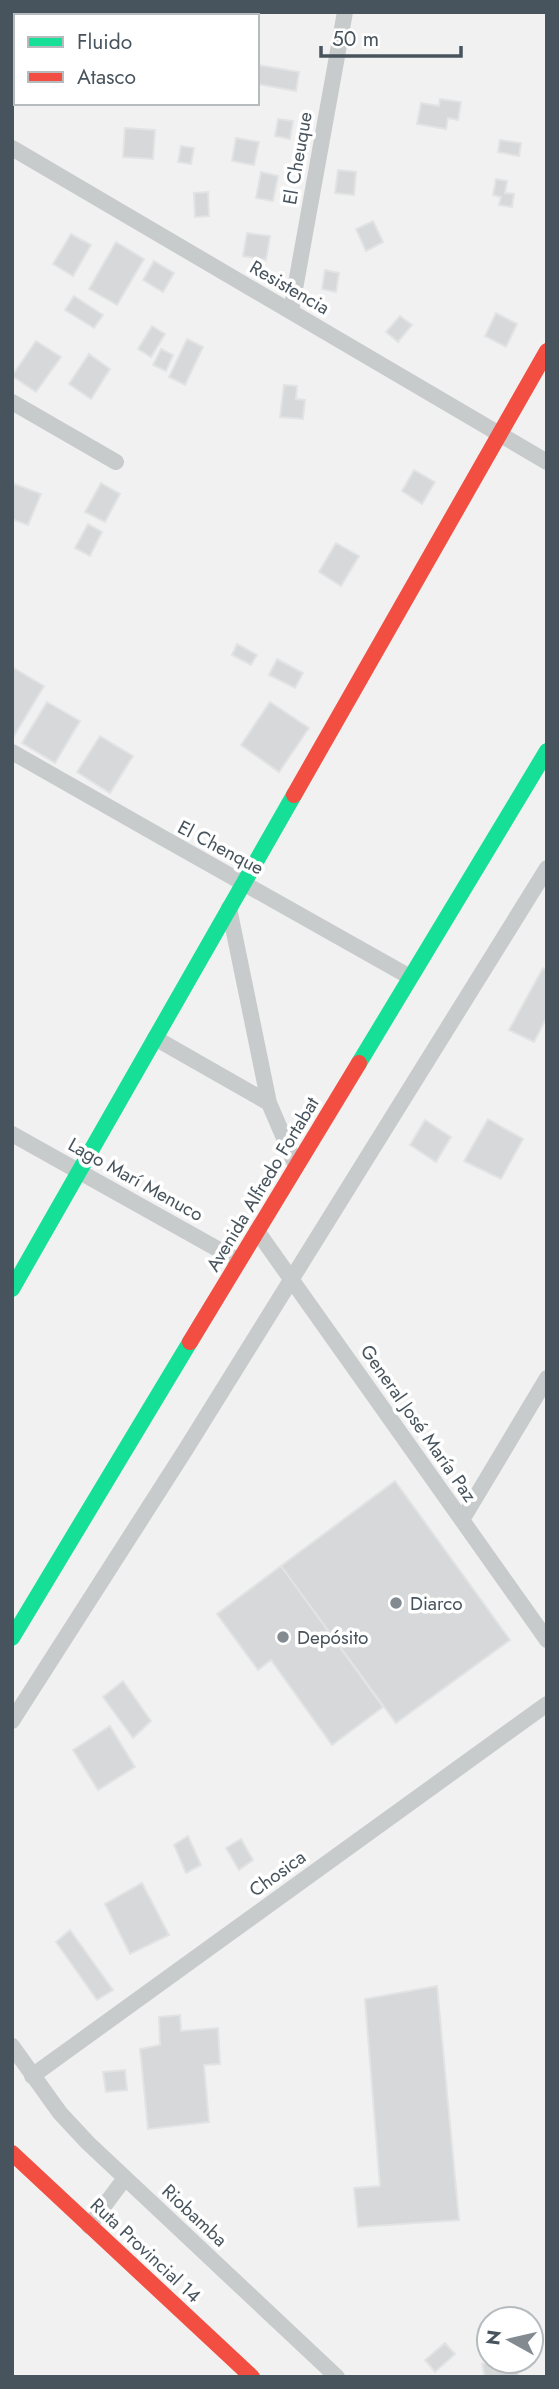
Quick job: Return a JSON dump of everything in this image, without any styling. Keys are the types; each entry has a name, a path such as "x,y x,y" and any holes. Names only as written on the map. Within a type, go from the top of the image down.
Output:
{"main road":[{"path":"12,1289 547,351"},
{"name":"Avenida Alfredo Fortabat","path":"12,1638 547,751"},
{"name":"Ruta Provincial 14","path":"12,2153 252,2377"}],"street":[{"name":"El Cheuque","path":"291,311 345,12"},
{"name":"Resistencia","path":"12,148 547,462"},
{"path":"12,402 116,462"},
{"name":"El Chenque","path":"12,752 410,977"},
{"path":"12,1721 547,868"},
{"path":"229,908 269,1104 296,1167"},
{"path":"155,1038 269,1104"},
{"name":"Lago Marí Menuco","path":"12,1134 239,1261"},
{"name":"General José María Paz","path":"257,1231 547,1640"},
{"path":"462,1520 547,1378"},
{"name":"Chosica","path":"32,2076 547,1704"},
{"name":"Riobamba","path":"12,2046 60,2113 125,2178 337,2377"},
{"path":"89,2226 125,2178"}],"building":[{"path":"259,65 299,72 296,91 259,84"},
{"path":"440,99 461,102 458,120 448,118 446,129 417,124 421,103 439,106"},
{"path":"278,119 293,121 290,139 275,136"},
{"path":"125,128 155,130 153,159 123,157"},
{"path":"236,138 259,142 254,165 232,161"},
{"path":"500,140 521,143 519,156 498,152"},
{"path":"181,146 194,148 191,164 178,162"},
{"path":"338,170 356,172 354,195 335,193"},
{"path":"261,172 278,176 273,201 256,198"},
{"path":"496,179 507,181 505,193 514,194 512,207 499,205 501,197 493,195"},
{"path":"208,192 209,216 195,217 194,193"},
{"path":"373,221 383,242 366,251 356,229"},
{"path":"247,233 270,236 266,260 243,256"},
{"path":"71,234 91,245 73,276 53,264"},
{"path":"116,242 144,259 117,305 89,289"},
{"path":"154,261 174,273 163,292 143,280"},
{"path":"325,270 339,273 336,292 322,289"},
{"path":"74,296 103,315 94,328 65,310"},
{"path":"496,313 517,324 506,347 485,336"},
{"path":"400,316 412,325 398,342 386,332"},
{"path":"152,326 165,334 151,357 138,349"},
{"path":"187,339 203,347 185,385 169,377"},
{"path":"36,341 61,357 36,392 12,376"},
{"path":"161,349 173,355 166,371 153,365"},
{"path":"89,354 110,369 91,399 69,384"},
{"path":"284,385 297,386 296,399 305,400 303,419 280,417"},
{"path":"414,470 435,482 422,504 402,491"},
{"path":"12,483 41,494 28,525 12,519"},
{"path":"101,483 120,494 105,522 85,512"},
{"path":"88,524 102,532 90,556 75,548"},
{"path":"336,543 359,556 341,586 319,572"},
{"path":"237,644 257,655 251,665 232,655"},
{"path":"277,659 303,673 295,688 269,675"},
{"path":"12,667 44,686 14,736 12,736"},
{"path":"47,702 80,721 55,763 22,743"},
{"path":"270,702 309,728 279,772 241,745"},
{"path":"100,736 133,756 110,793 77,772"},
{"path":"543,968 547,971 547,1017 534,1042 509,1030"},
{"path":"488,1119 523,1139 501,1179 464,1161"},
{"path":"425,1120 451,1137 436,1162 410,1145"},
{"name":"Diarco","path":"395,1481 510,1640 396,1723 281,1566"},
{"name":"Depósito","path":"281,1566 383,1707 332,1745 271,1660 258,1670 217,1614"},
{"path":"123,1681 151,1721 133,1738 103,1697"},
{"path":"110,1726 135,1767 98,1790 73,1750"},
{"path":"188,1836 201,1865 186,1873 174,1845"},
{"path":"241,1839 253,1860 239,1870 226,1848"},
{"path":"142,1883 169,1935 130,1954 105,1904"},
{"path":"70,1930 113,1990 97,2000 56,1942"},
{"path":"437,1986 459,2220 358,2227 354,2188 380,2186 365,1999"},
{"path":"180,2015 181,2031 218,2028 220,2064 204,2065 209,2122 148,2129 140,2049 160,2045 159,2017"},
{"path":"125,2070 127,2090 106,2092 103,2072"},
{"path":"445,2343 455,2354 435,2372 425,2360"},
{"path":"485,2375 519,2377 485,2377"}],"traffic: fast":[{"path":"359,1063 547,751"},
{"path":"12,1289 294,795"},
{"path":"12,1638 190,1342"}],"traffic: jam":[{"path":"294,795 547,351"},
{"path":"190,1342 359,1063"},
{"path":"12,2153 252,2377"}],"place":[{"name":"Diarco","path":"396,1603"},
{"name":"Depósito","path":"283,1637"}]}
